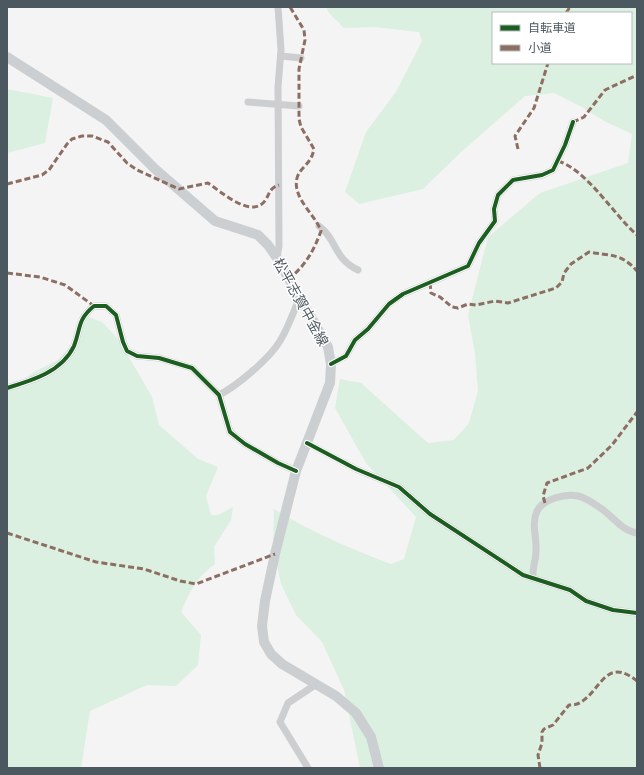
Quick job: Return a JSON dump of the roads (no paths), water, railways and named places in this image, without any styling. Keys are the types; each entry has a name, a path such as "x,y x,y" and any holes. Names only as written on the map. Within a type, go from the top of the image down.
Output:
{"main road":[{"name":"松平志賀中金線","path":"7,57 106,120 156,169 210,216 228,226 258,235 268,245 277,258 299,299 328,347 331,364 330,383 296,471 275,554 265,601 262,626 264,642 271,654 282,664 315,685 336,696 356,713 371,737 379,768"}],"street":[{"path":"277,258 279,246 278,105 281,56 278,7"},
{"path":"281,56 301,58"},
{"path":"248,102 299,106"},
{"path":"331,364 346,356 355,340 368,329 389,304 403,294 468,266 479,243 495,221 494,209 498,195 513,180 542,175 552,170 565,145 573,122"},
{"path":"319,226 326,231 338,255 349,266 358,270"},
{"path":"219,395 237,384 275,348 286,329 299,299"},
{"path":"7,388 34,380 53,370 64,360 73,347 84,316 94,306 101,305 113,311 116,315 127,351 137,356 159,358 192,368 219,395 230,432 245,444 278,463 296,471"},
{"path":"307,443 356,469 374,475 398,487 430,514 523,575 570,590 586,601 613,610 637,613"},
{"path":"532,578 532,569 536,552 534,526 537,511 545,503 562,496 579,496 602,509 629,532 637,533"},
{"path":"308,768 280,722 288,703 315,685"}]}
